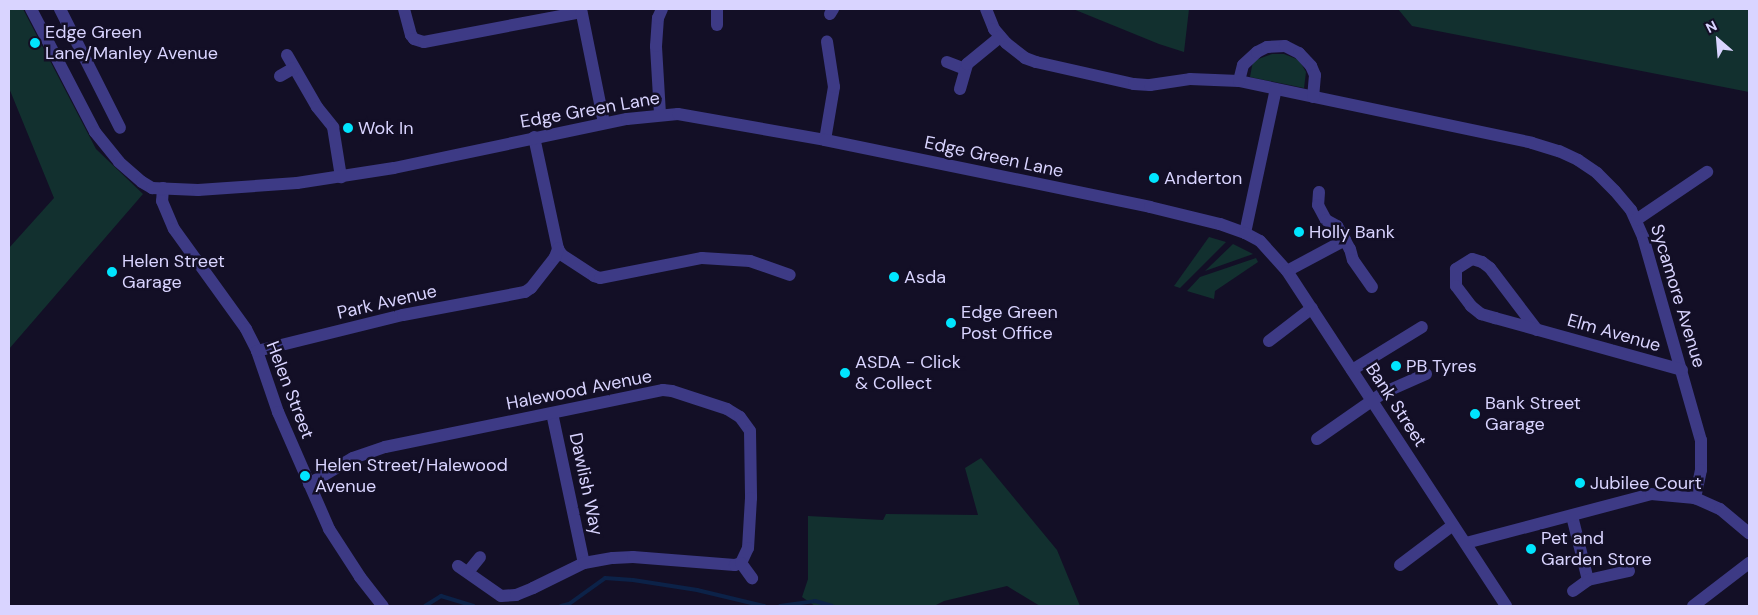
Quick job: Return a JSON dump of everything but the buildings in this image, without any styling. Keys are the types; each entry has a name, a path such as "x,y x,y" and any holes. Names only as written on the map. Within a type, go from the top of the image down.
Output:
{"street":[{"name":"Edge Green Lane","path":"31,9 95,132 119,162 152,188 198,190 252,187 340,177 604,123 660,114 703,116 825,140 1185,215 1245,233"},
{"path":"60,9 120,128"},
{"path":"404,9 411,35 414,39 424,42 581,11 604,123"},
{"path":"660,114 656,46 657,23 662,9"},
{"path":"717,9 717,24"},
{"path":"960,89 967,64 1000,37 986,9"},
{"name":"Sycamore Avenue","path":"1000,37 1012,50 1036,62 1134,84 1150,85 1198,78 1239,81 1532,142 1578,160 1597,173 1615,190 1636,220 1682,370 1701,440 1701,470 1695,498"},
{"path":"825,140 834,87 827,42"},
{"path":"1239,81 1243,65 1248,59 1267,47 1285,46 1298,52 1311,66 1315,76 1312,97"},
{"path":"287,55 335,133 340,177"},
{"path":"947,62 965,69"},
{"path":"280,76 294,68"},
{"path":"1245,233 1276,89"},
{"path":"534,137 558,248 562,255 600,278 702,258 750,261 790,275"},
{"path":"1636,220 1707,172"},
{"name":"Helen Street","path":"163,188 162,201 174,228 246,329 257,351 278,412 336,542 383,606"},
{"path":"1319,192 1318,205 1326,220 1337,226 1353,260 1372,288"},
{"name":"Bank Street","path":"1245,233 1260,241 1287,271 1506,606"},
{"path":"1287,271 1345,240"},
{"name":"Park Avenue","path":"257,351 403,315 525,292 531,288 555,257 558,248"},
{"name":"Elm Avenue","path":"1537,330 1490,268 1482,262 1472,259 1456,269 1456,286 1481,314 1537,330 1682,370"},
{"path":"1269,341 1312,308"},
{"path":"1352,370 1422,327"},
{"path":"1317,439 1383,393 1426,374"},
{"name":"Halewood Avenue","path":"309,484 353,458 385,447 663,390 672,391 727,409 748,426 752,439 748,548 741,563"},
{"name":"Dawlish Way","path":"552,413 584,563"},
{"path":"1466,543 1651,494 1695,498 1720,509 1749,533"},
{"path":"1572,516 1588,580"},
{"path":"1400,565 1454,525"},
{"path":"480,557 463,569 488,589 501,596 516,595 584,563 633,557 735,566 741,563 752,578"},
{"path":"1693,606 1749,563"},
{"path":"1573,591 1588,580 1630,571"}],"green space":[{"path":"9,9 23,9 96,149 143,194 9,349 9,248 54,198 9,88"},
{"path":"1073,9 1189,9 1184,52 1159,44"},
{"path":"1398,9 1749,9 1749,92 1412,26"},
{"path":"1272,54 1284,54 1299,60 1306,72 1304,88 1250,77 1253,61"},
{"path":"1209,237 1226,242 1180,288 1174,286"},
{"path":"1233,244 1253,254 1205,271"},
{"path":"1256,258 1258,262 1215,291 1214,299 1187,291 1200,277"},
{"path":"981,458 1057,550 1080,606 1040,606 1007,586 944,601 934,606 815,606 802,597 808,579 808,516 883,520 886,514 978,515 965,468"}],"waterway":[{"path":"561,606 569,604 605,578 633,580 697,590 764,606"},
{"path":"425,606 441,596 473,606"},
{"path":"780,606 815,601 832,606"}],"place":[{"name":"Edge Green Lane/Manley Avenue","path":"35,43"},
{"name":"Wok In","path":"348,128"},
{"name":"Anderton","path":"1154,178"},
{"name":"Holly Bank","path":"1299,232"},
{"name":"Helen Street Garage","path":"112,272"},
{"name":"Asda","path":"894,277"},
{"name":"Edge Green Post Office","path":"951,323"},
{"name":"PB Tyres","path":"1396,366"},
{"name":"ASDA - Click & Collect","path":"845,373"},
{"name":"Bank Street Garage","path":"1475,414"},
{"name":"Helen Street/Halewood Avenue","path":"305,476"},
{"name":"Jubilee Court","path":"1580,483"},
{"name":"Pet and Garden Store","path":"1531,549"}]}
